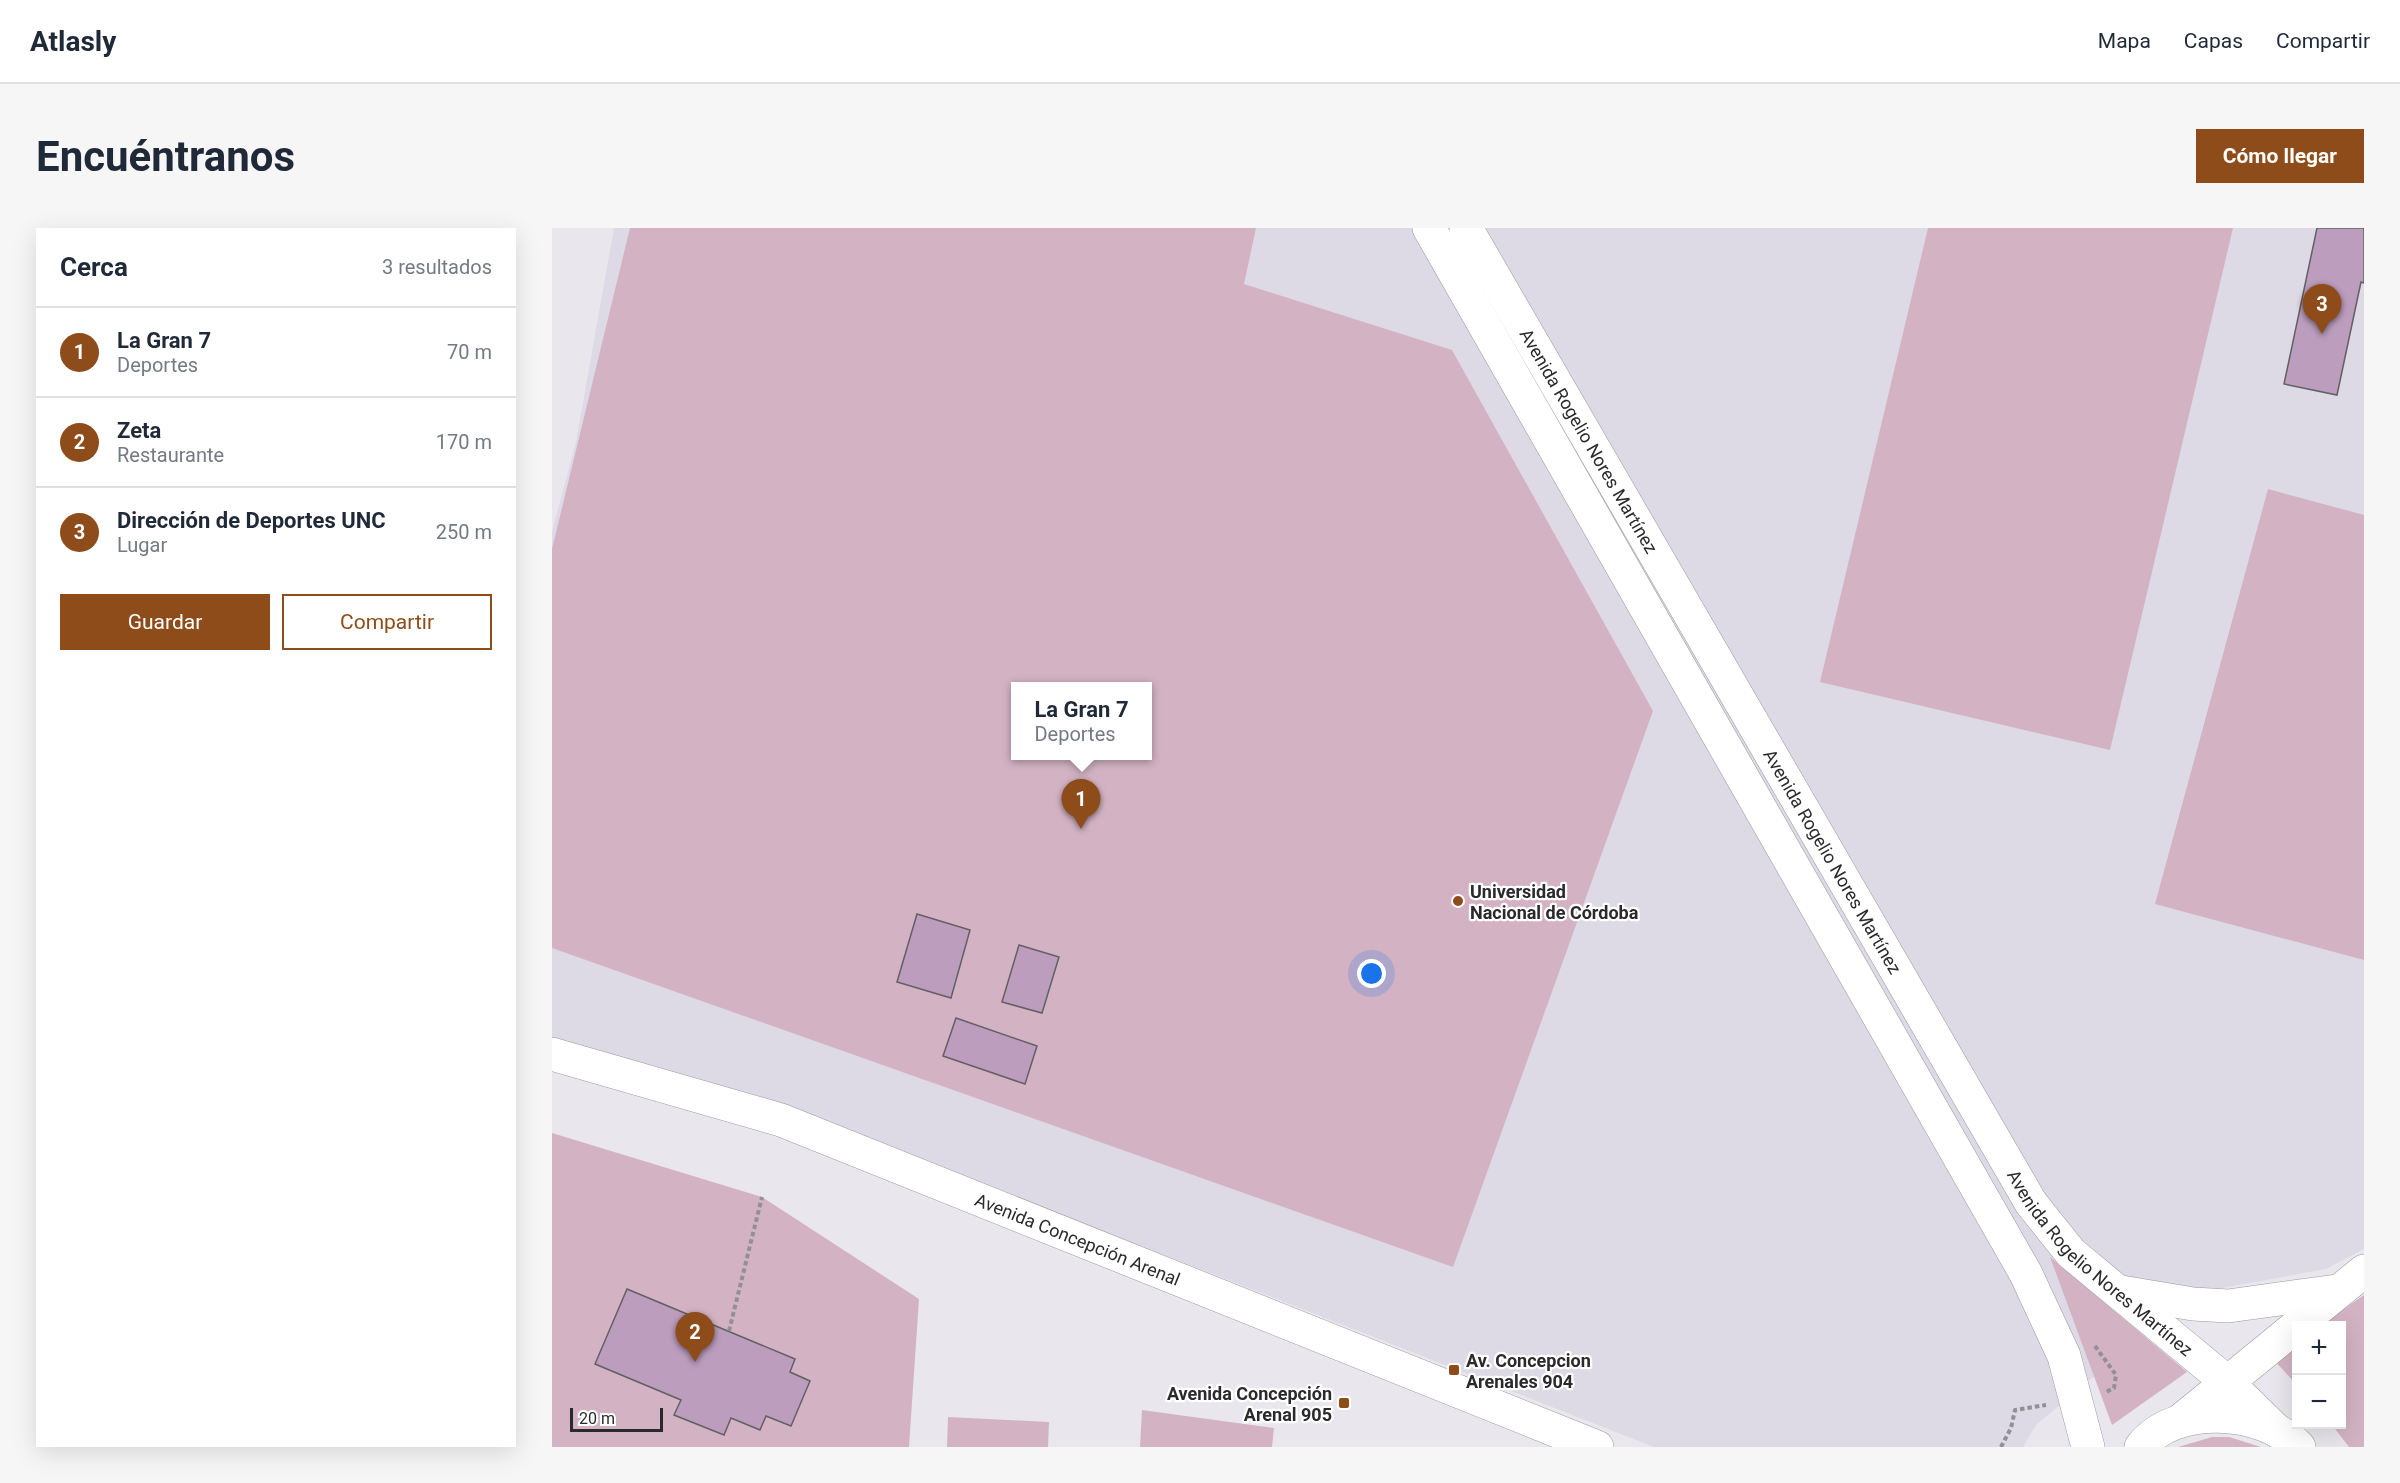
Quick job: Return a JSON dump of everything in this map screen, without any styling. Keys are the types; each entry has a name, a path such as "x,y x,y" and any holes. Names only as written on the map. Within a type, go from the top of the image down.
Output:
{"main road":[{"name":"Avenida Rogelio Nores Martínez","path":"1429,228 2026,1274 2064,1356 2088,1447"},
{"name":"Avenida Rogelio Nores Martínez","path":"1466,228 2005,1162 2048,1227 2071,1252 2227,1382 2288,1439"},
{"name":"Avenida Concepción Arenal","path":"552,1054 781,1120 1597,1447"},
{"name":"Avenida Concepción Arenal","path":"552,1077 708,1118 802,1151 1535,1447"},
{"path":"2140,1447 2159,1431 2180,1420 2364,1270"},
{"path":"2118,1291 2193,1304 2228,1306 2339,1291"},
{"path":"2180,1420 2232,1418 2254,1421 2288,1439"}],"path":[{"path":"729,1331 762,1197"}],"shaded area":[{"name":"Universidad Nacional de Córdoba","path":"614,228 2364,228 2364,1249 2326,1269 2194,1293 2036,1425 2023,1447 1654,1447 813,1117 552,1046 552,532 576,442"},
{"path":"630,228 1256,228 1244,284 1452,350 1653,711 1453,1267 552,948 552,549"},
{"path":"1928,228 2233,228 2110,750 1820,682"},
{"path":"2268,489 2364,515 2364,960 2155,904"},
{"path":"552,1133 762,1197 919,1299 909,1447 552,1447"},
{"path":"2050,1257 2187,1372 2112,1425"},
{"path":"2364,1295 2364,1447 2349,1447 2335,1429 2346,1429 2346,1321 2327,1321"},
{"path":"2292,1344 2292,1380 2271,1357"},
{"path":"1142,1410 1274,1428 1272,1447 1140,1447"},
{"path":"948,1417 1049,1422 1048,1447 947,1447"},
{"path":"2212,1437 2229,1437 2261,1447 2178,1447"}],"building":[{"path":"2317,228 2364,228 2364,283 2361,282 2337,395 2284,384"},
{"path":"917,914 970,930 951,998 897,982"},
{"path":"1019,945 1059,957 1042,1013 1002,1002"},
{"path":"956,1018 1037,1046 1025,1084 943,1056"},
{"path":"627,1289 795,1359 790,1372 810,1381 791,1426 766,1416 760,1430 731,1418 724,1435 674,1415 681,1400 595,1364"}],"place":[{"name":"Dirección de Deportes UNC","path":"2322,334"},
{"name":"La Gran 7","path":"1081,829"},
{"name":"Universidad Nacional de Córdoba","path":"1458,901"},
{"name":"Zeta","path":"695,1362"},
{"name":"Av. Concepcion Arenales 904","path":"1454,1370"},
{"name":"Avenida Concepción Arenal 905","path":"1344,1403"}]}
